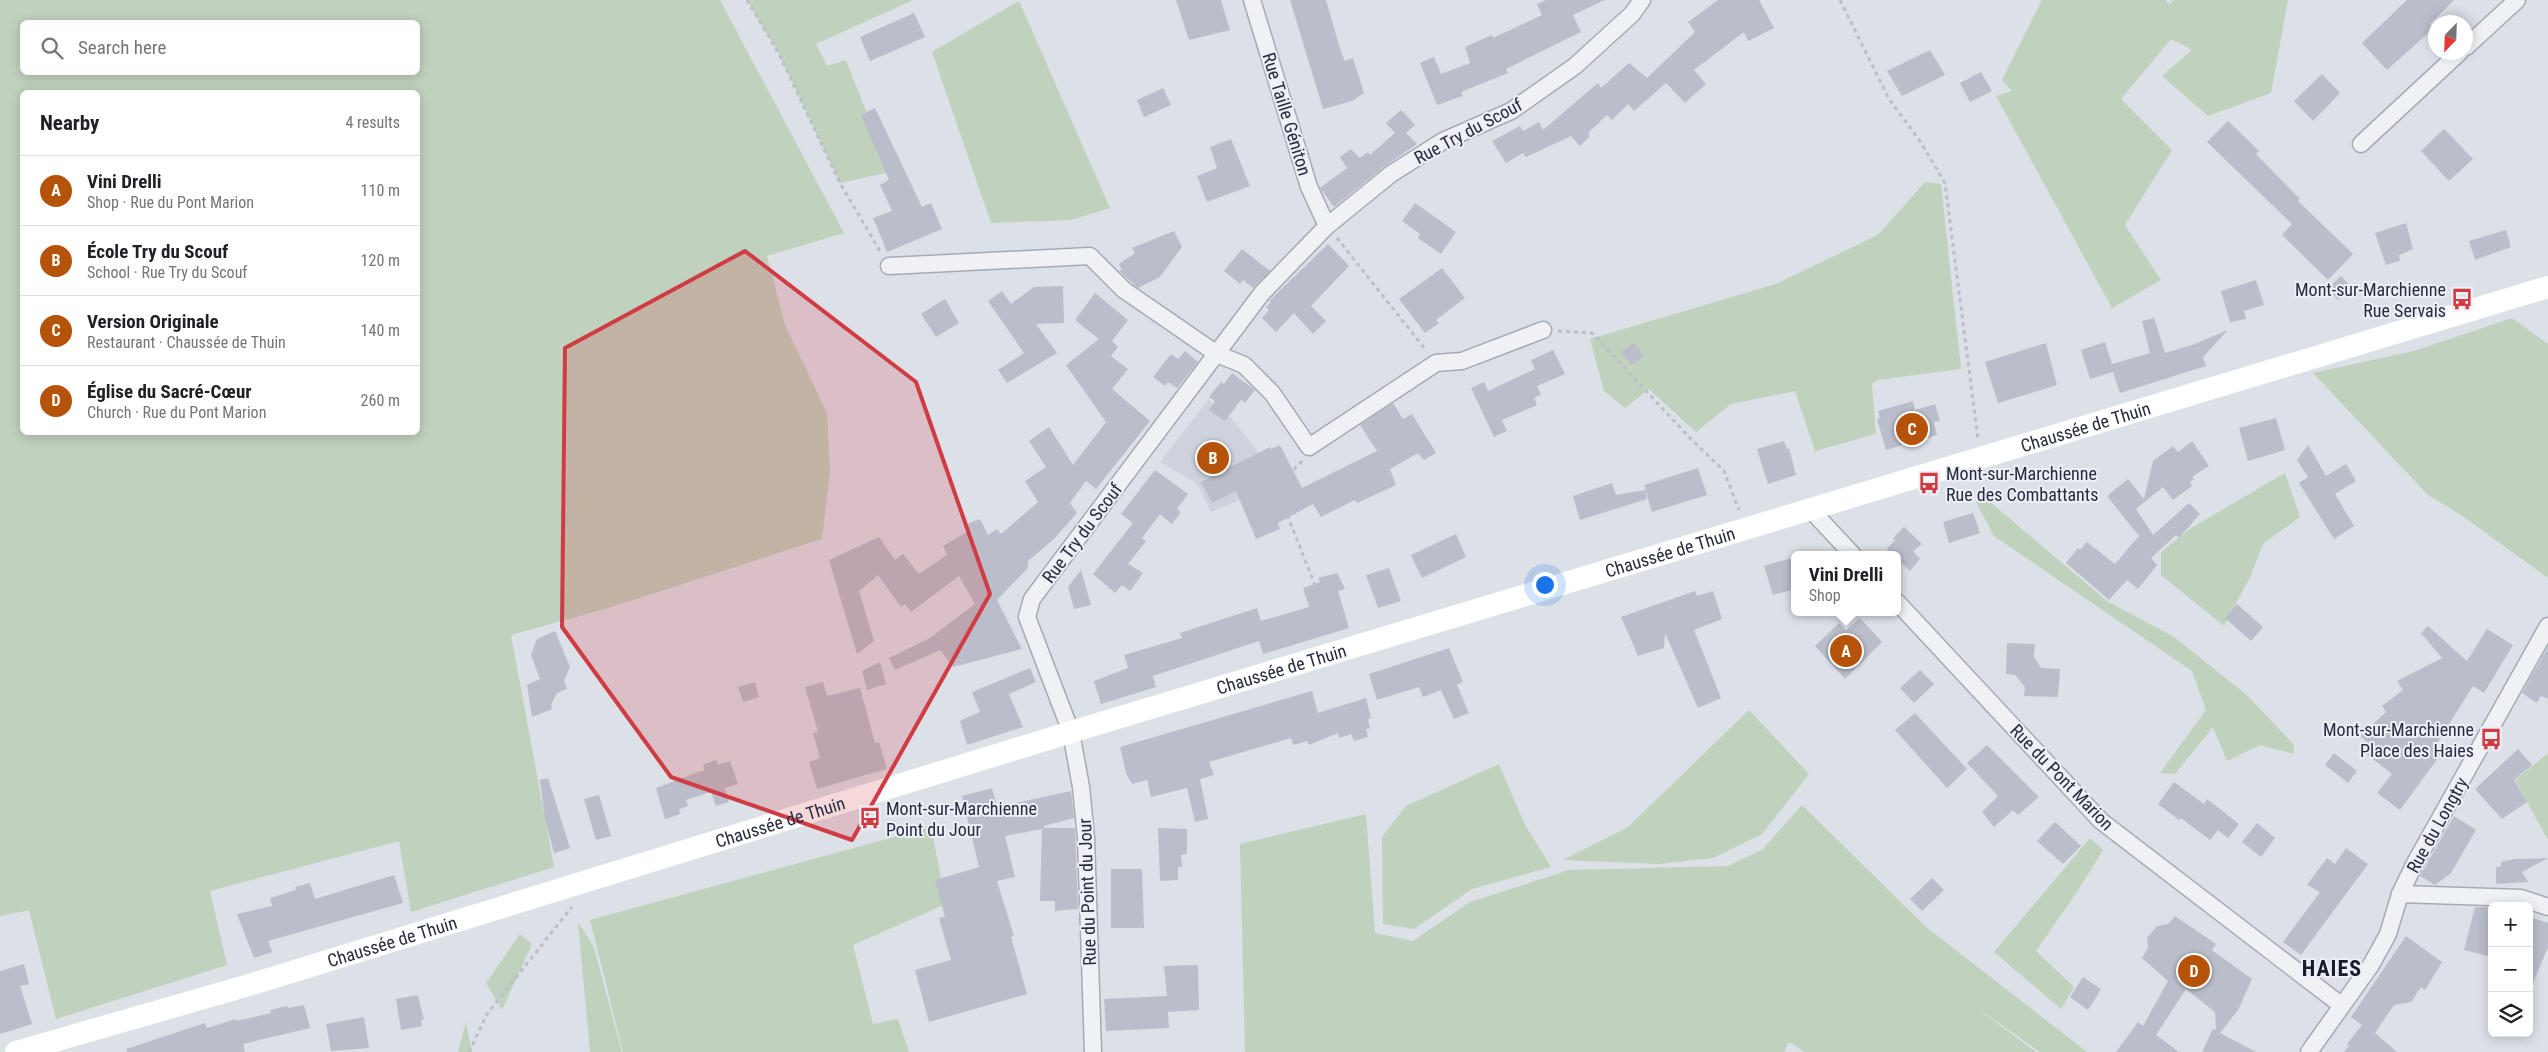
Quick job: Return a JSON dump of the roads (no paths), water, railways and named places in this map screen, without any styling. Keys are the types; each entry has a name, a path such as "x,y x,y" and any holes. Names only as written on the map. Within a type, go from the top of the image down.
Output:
{"main road":[{"name":"Chaussée de Thuin","path":"16,1052 249,985 1071,732 2548,287"}],"street":[{"name":"Rue Taille Géniton","path":"1252,0 1309,187 1327,226"},
{"name":"Rue Try du Scouf","path":"1071,732 1028,617 1032,599 1262,293 1327,226 1391,174 1443,141 1511,111 1575,66 1632,14 1642,0"},
{"path":"2473,41 2517,0"},
{"path":"2361,144 2451,60"},
{"path":"889,266 1090,256 1124,290 1217,354 1244,366 1272,393 1308,447 1436,364 1462,361 1543,330"},
{"path":"1811,510 1849,551"},
{"name":"Rue du Pont Marion","path":"1901,606 2101,821 2341,1005"},
{"name":"Rue du Longtry","path":"2309,1052 2371,965 2388,934 2400,894 2415,863 2548,626"},
{"name":"Rue du Point du Jour","path":"1071,732 1081,787 1086,838 1093,1052"},
{"name":"Rue du Longtry","path":"2400,894 2521,898 2548,907"}],"place":[{"name":"Mont-sur-Marchienne Rue Servais","path":"2462,299"},
{"name":"Version Originale","path":"1912,429"},
{"name":"École Try du Scouf","path":"1213,458"},
{"name":"Mont-sur-Marchienne Rue des Combattants","path":"1929,483"},
{"name":"Vini Drelli","path":"1846,651"},
{"name":"Mont-sur-Marchienne Place des Haies","path":"2491,739"},
{"name":"Mont-sur-Marchienne Point du Jour","path":"870,818"},
{"name":"Église du Sacré-Cœur","path":"2194,971"}],"district":[{"name":"HAIES","path":"2332,968"}]}
